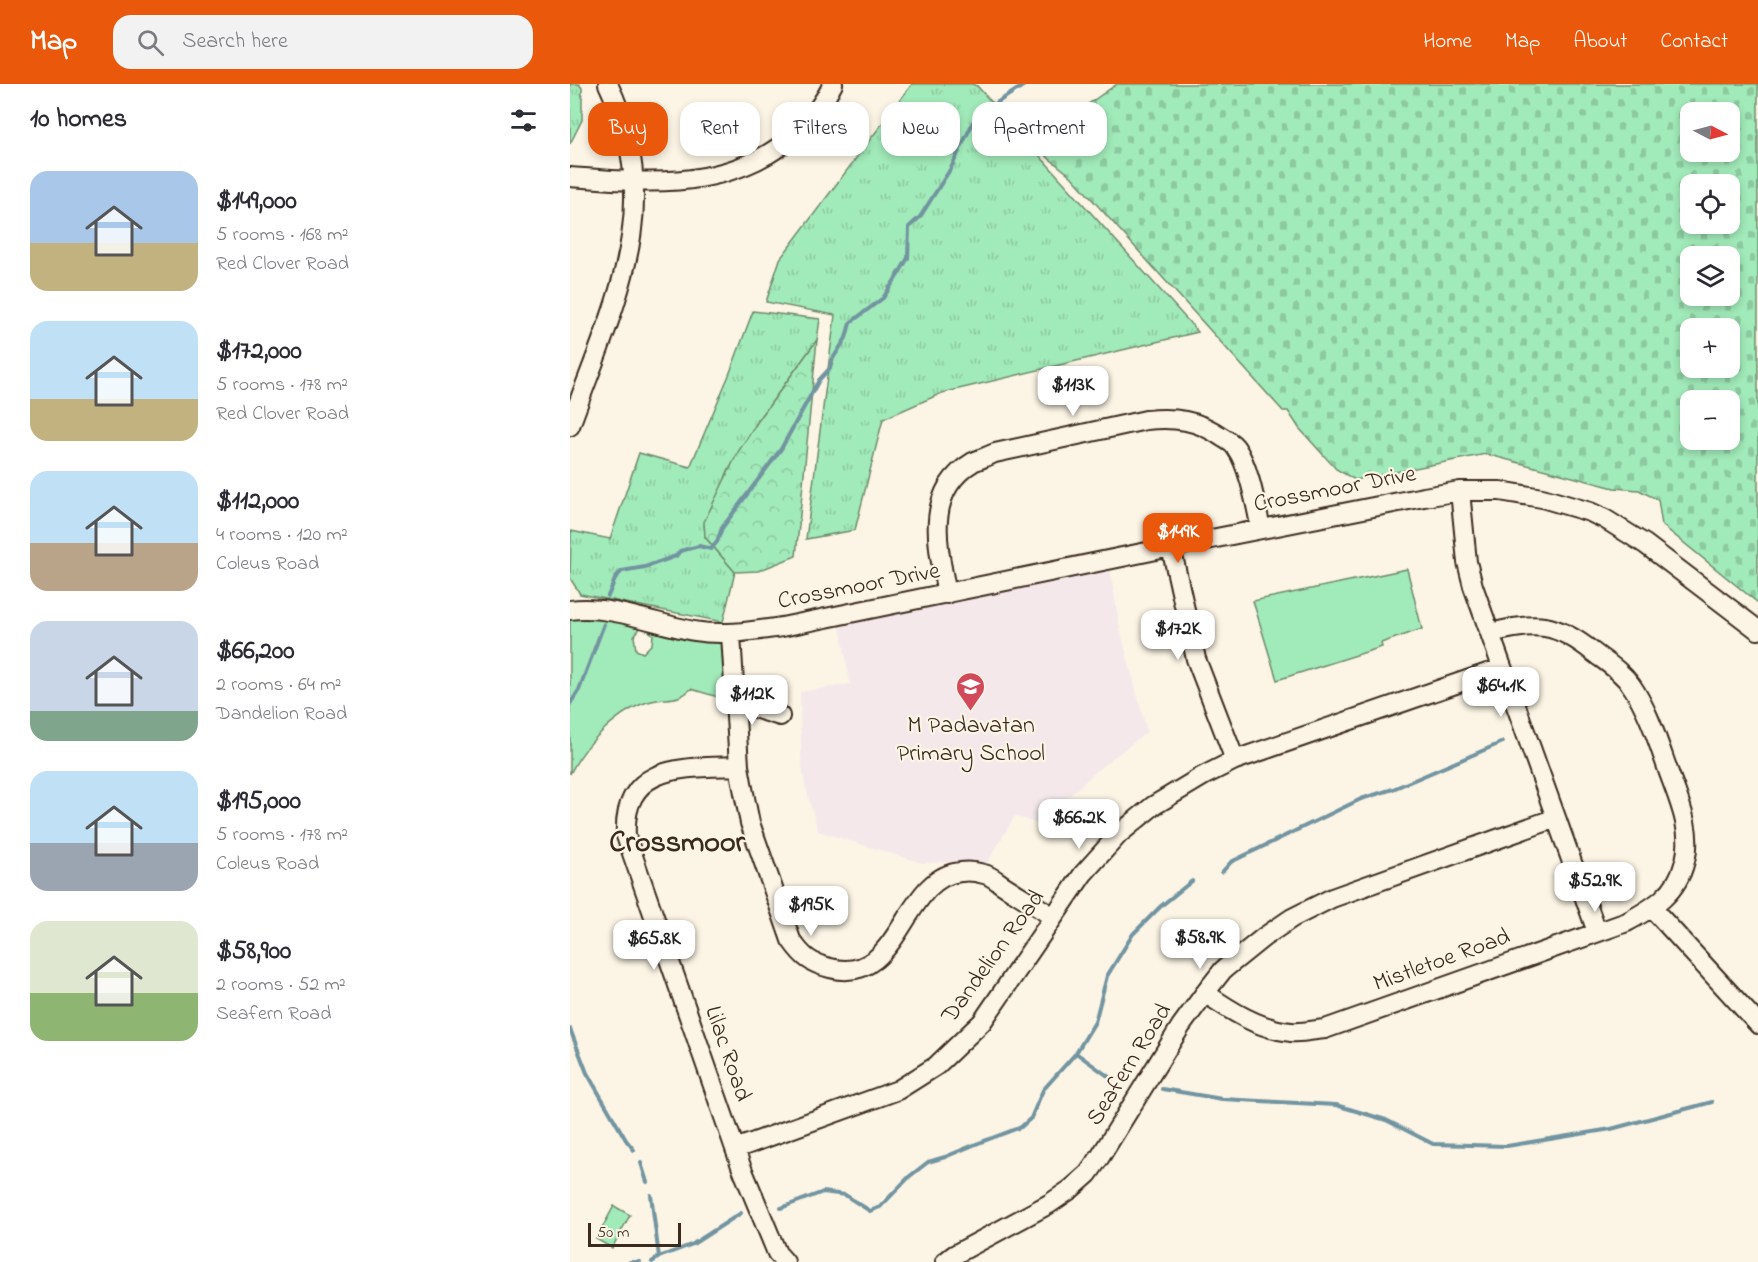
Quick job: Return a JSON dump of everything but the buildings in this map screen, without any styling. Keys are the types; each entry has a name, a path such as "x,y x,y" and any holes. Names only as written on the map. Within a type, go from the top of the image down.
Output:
{"street":[{"path":"570,426 620,289 631,240 634,182 630,147 619,109 608,84"},
{"path":"570,177 634,182 704,178 737,169 785,143 820,107 832,84"},
{"path":"947,594 936,529 937,512 949,485 959,474 972,463 995,453 1146,420 1165,418 1194,422 1235,446 1241,455 1247,474 1261,529"},
{"name":"Crossmoor Drive","path":"570,610 605,611 693,631 731,634 782,627 1424,496 1460,491 1500,490 1568,505 1605,519 1645,544 1758,630"},
{"path":"1460,491 1467,562 1473,586 1597,932"},
{"path":"1172,547 1196,659 1235,760"},
{"name":"Mistletoe Road","path":"1205,993 1228,1009 1259,1024 1292,1032 1325,1029 1627,922 1652,908 1670,891 1678,880 1685,862 1688,846 1686,827 1644,707 1630,684 1618,671 1575,638 1559,630 1527,627 1508,628 1491,633"},
{"path":"731,634 739,766 750,824 792,940 801,954 813,962 836,970 855,969 867,965 895,938 913,908 933,884 945,876 958,872 986,874 1053,917"},
{"name":"Dandelion Road","path":"735,1149 898,1090 936,1066 982,1022 1083,874 1119,834 1178,789 1235,760 1502,668"},
{"path":"735,702 780,716"},
{"name":"Lilac Road","path":"739,766 668,771 642,784 631,801 626,823 626,836 741,1166 777,1253 785,1262"},
{"name":"Seafern Road","path":"945,1262 1049,1204 1088,1174 1181,1026 1205,993 1223,970 1264,937 1292,918 1332,898 1556,818"},
{"path":"1652,908 1758,1024"}],"shaded area":[{"name":"M Padavatan Primary School","path":"1110,569 1120,629 1147,732 1101,767 1038,824 1015,816 987,863 975,861 922,863 818,831 804,781 801,756 800,692 850,684 840,626"}],"green space":[{"path":"570,84 579,84 582,88 582,120 570,144"},
{"path":"912,84 972,84 977,86 991,102 972,102 972,156 1040,156 1198,332 942,393 883,419 855,530 806,539 835,315 766,302 780,259 858,156 869,156 869,141 881,125 881,156 960,156 960,102 898,102"},
{"path":"1117,84 1758,84 1758,603 1662,525 1658,500 1639,490 1614,488 1486,454 1355,480 1336,469 1299,428 1288,411 1283,411 1071,176 1046,156 1107,156 1107,102 1091,102"},
{"path":"753,311 820,319 817,340 758,421 727,473 705,537 735,572 723,622 580,594 570,578 571,531 610,539 639,453 690,467"},
{"path":"817,340 796,556 758,571 735,572 705,537 704,522 738,452"},
{"path":"1407,569 1422,629 1381,643 1382,647 1277,680 1253,601"},
{"path":"570,609 641,627 634,636 636,650 643,653 652,644 653,635 648,630 655,620 731,634 735,702 691,689 677,697 640,705 604,729 584,751 570,774"},
{"path":"614,1206 630,1215 612,1248 596,1239"}],"waterway":[{"path":"608,596 616,577 622,571 645,567 676,556 680,551 699,546 711,549 717,542 722,528 781,449 819,380 830,368 832,360 846,338 850,323 883,298 898,275 908,258 909,227 920,217 951,168 976,116 1026,84"},
{"path":"570,704 579,690 604,624"},
{"path":"1222,872 1231,862 1361,799 1393,789 1503,742"},
{"path":"781,1208 823,1192 845,1195 870,1211 880,1207 910,1176 928,1162 1021,1127 1031,1118 1043,1090 1076,1053 1095,1022 1107,976 1133,934 1161,906 1192,881"},
{"path":"570,1029 587,1073 634,1150"},
{"path":"1076,1053 1112,1079"},
{"path":"1162,1089 1222,1099 1336,1105 1386,1120 1433,1144 1507,1146 1611,1129 1712,1102"},
{"path":"641,1163 647,1182"},
{"path":"651,1195 659,1257 652,1262"},
{"path":"659,1257 693,1244 741,1213"},
{"path":"630,1262 640,1262"}],"place":[{"name":"M Padavatan Primary School","path":"971,712"}],"district":[{"name":"Crossmoor","path":"677,844"}]}
